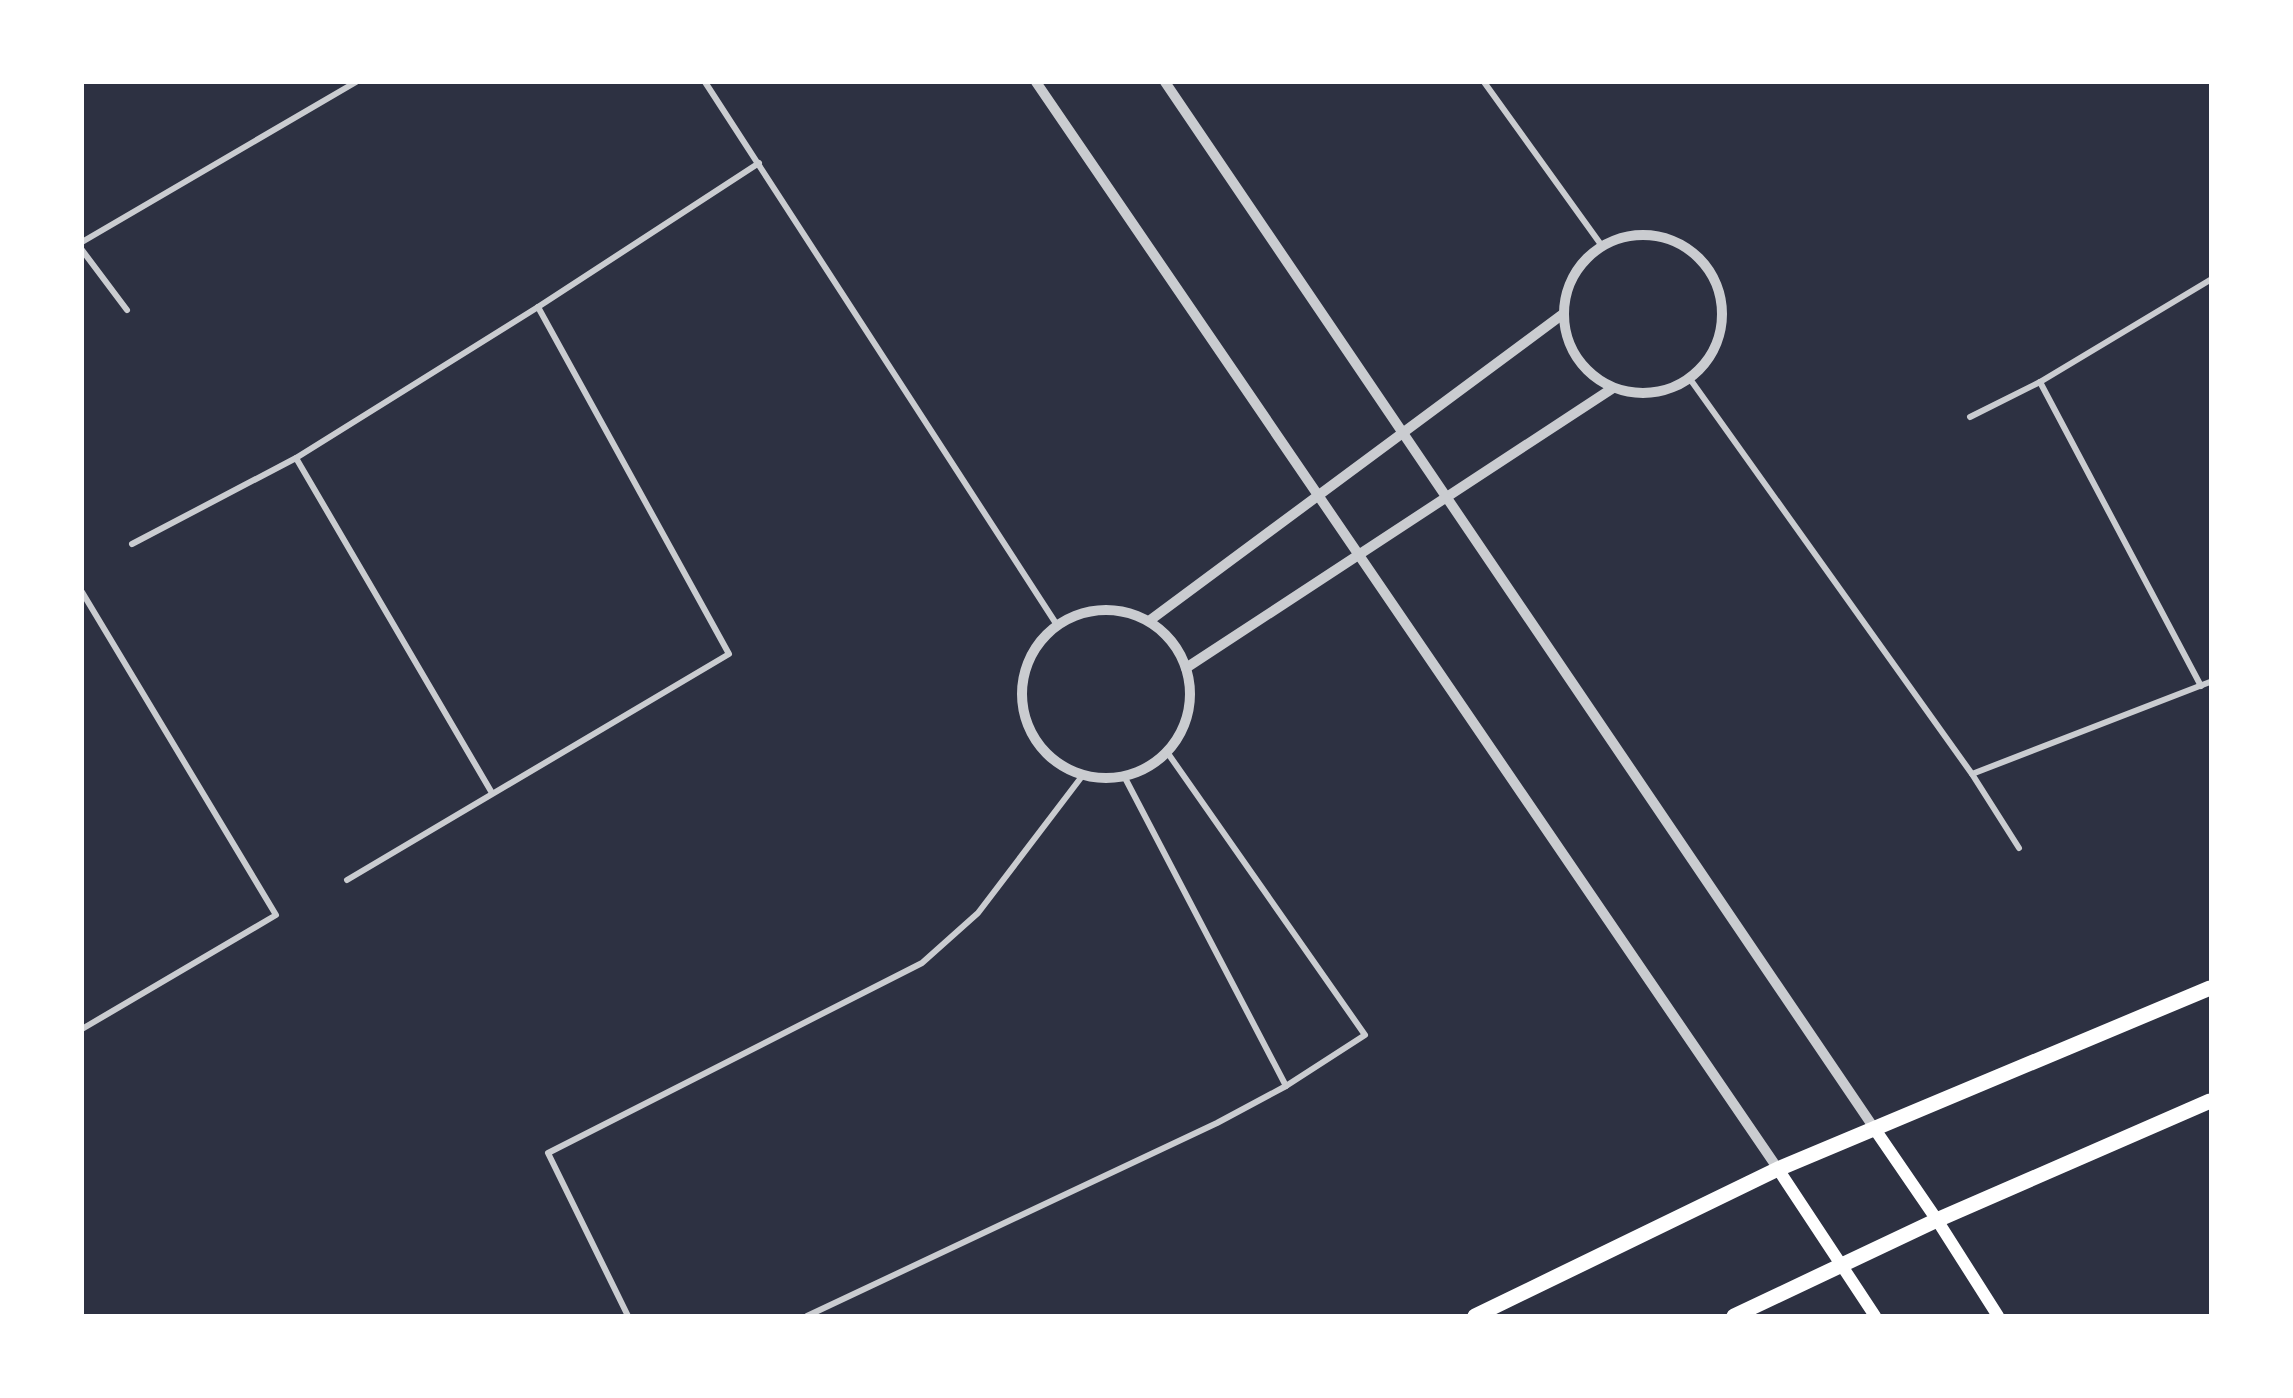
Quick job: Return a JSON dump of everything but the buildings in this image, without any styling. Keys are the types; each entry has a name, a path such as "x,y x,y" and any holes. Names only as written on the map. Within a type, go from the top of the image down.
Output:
{"main road":[{"path":"1475,1316 1778,1169 2211,988"},
{"path":"1734,1316 1937,1220 2211,1101"},
{"path":"1874,1128 1937,1220 1998,1316"},
{"path":"1778,1169 1875,1316"}],"street":[{"path":"82,242 356,82"},
{"path":"705,82 1057,625"},
{"path":"1036,82 1778,1169"},
{"path":"1165,82 1874,1128"},
{"path":"1484,82 1602,246"},
{"path":"132,544 296,458 538,307 759,163"},
{"path":"1653,235 1679,243 1701,260 1716,282 1723,309 1720,335 1709,360 1690,379 1666,391 1640,394 1613,388 1587,370 1570,345 1563,314 1568,287 1581,264 1602,246 1626,236 1653,235"},
{"path":"82,250 127,310"},
{"path":"1970,417 2040,382 2211,280"},
{"path":"347,880 729,654 538,307"},
{"path":"1149,621 1563,314"},
{"path":"1690,379 1972,774 2019,848"},
{"path":"2040,382 2200,686"},
{"path":"1186,668 1613,388"},
{"path":"296,458 492,793"},
{"path":"82,592 276,915 82,1029"},
{"path":"1097,610 1133,614 1149,621 1174,644 1186,668 1190,688 1189,708 1183,728 1167,752 1151,765 1124,776 1083,775 1061,765 1043,750 1030,730 1023,708 1022,684 1028,662 1040,641 1057,625 1072,616 1097,610"},
{"path":"1972,774 2211,682"},
{"path":"807,1316 1217,1123 1286,1086 1365,1035 1167,752"},
{"path":"628,1316 548,1153 922,963 978,913 1083,775"},
{"path":"1124,776 1286,1086"}]}
